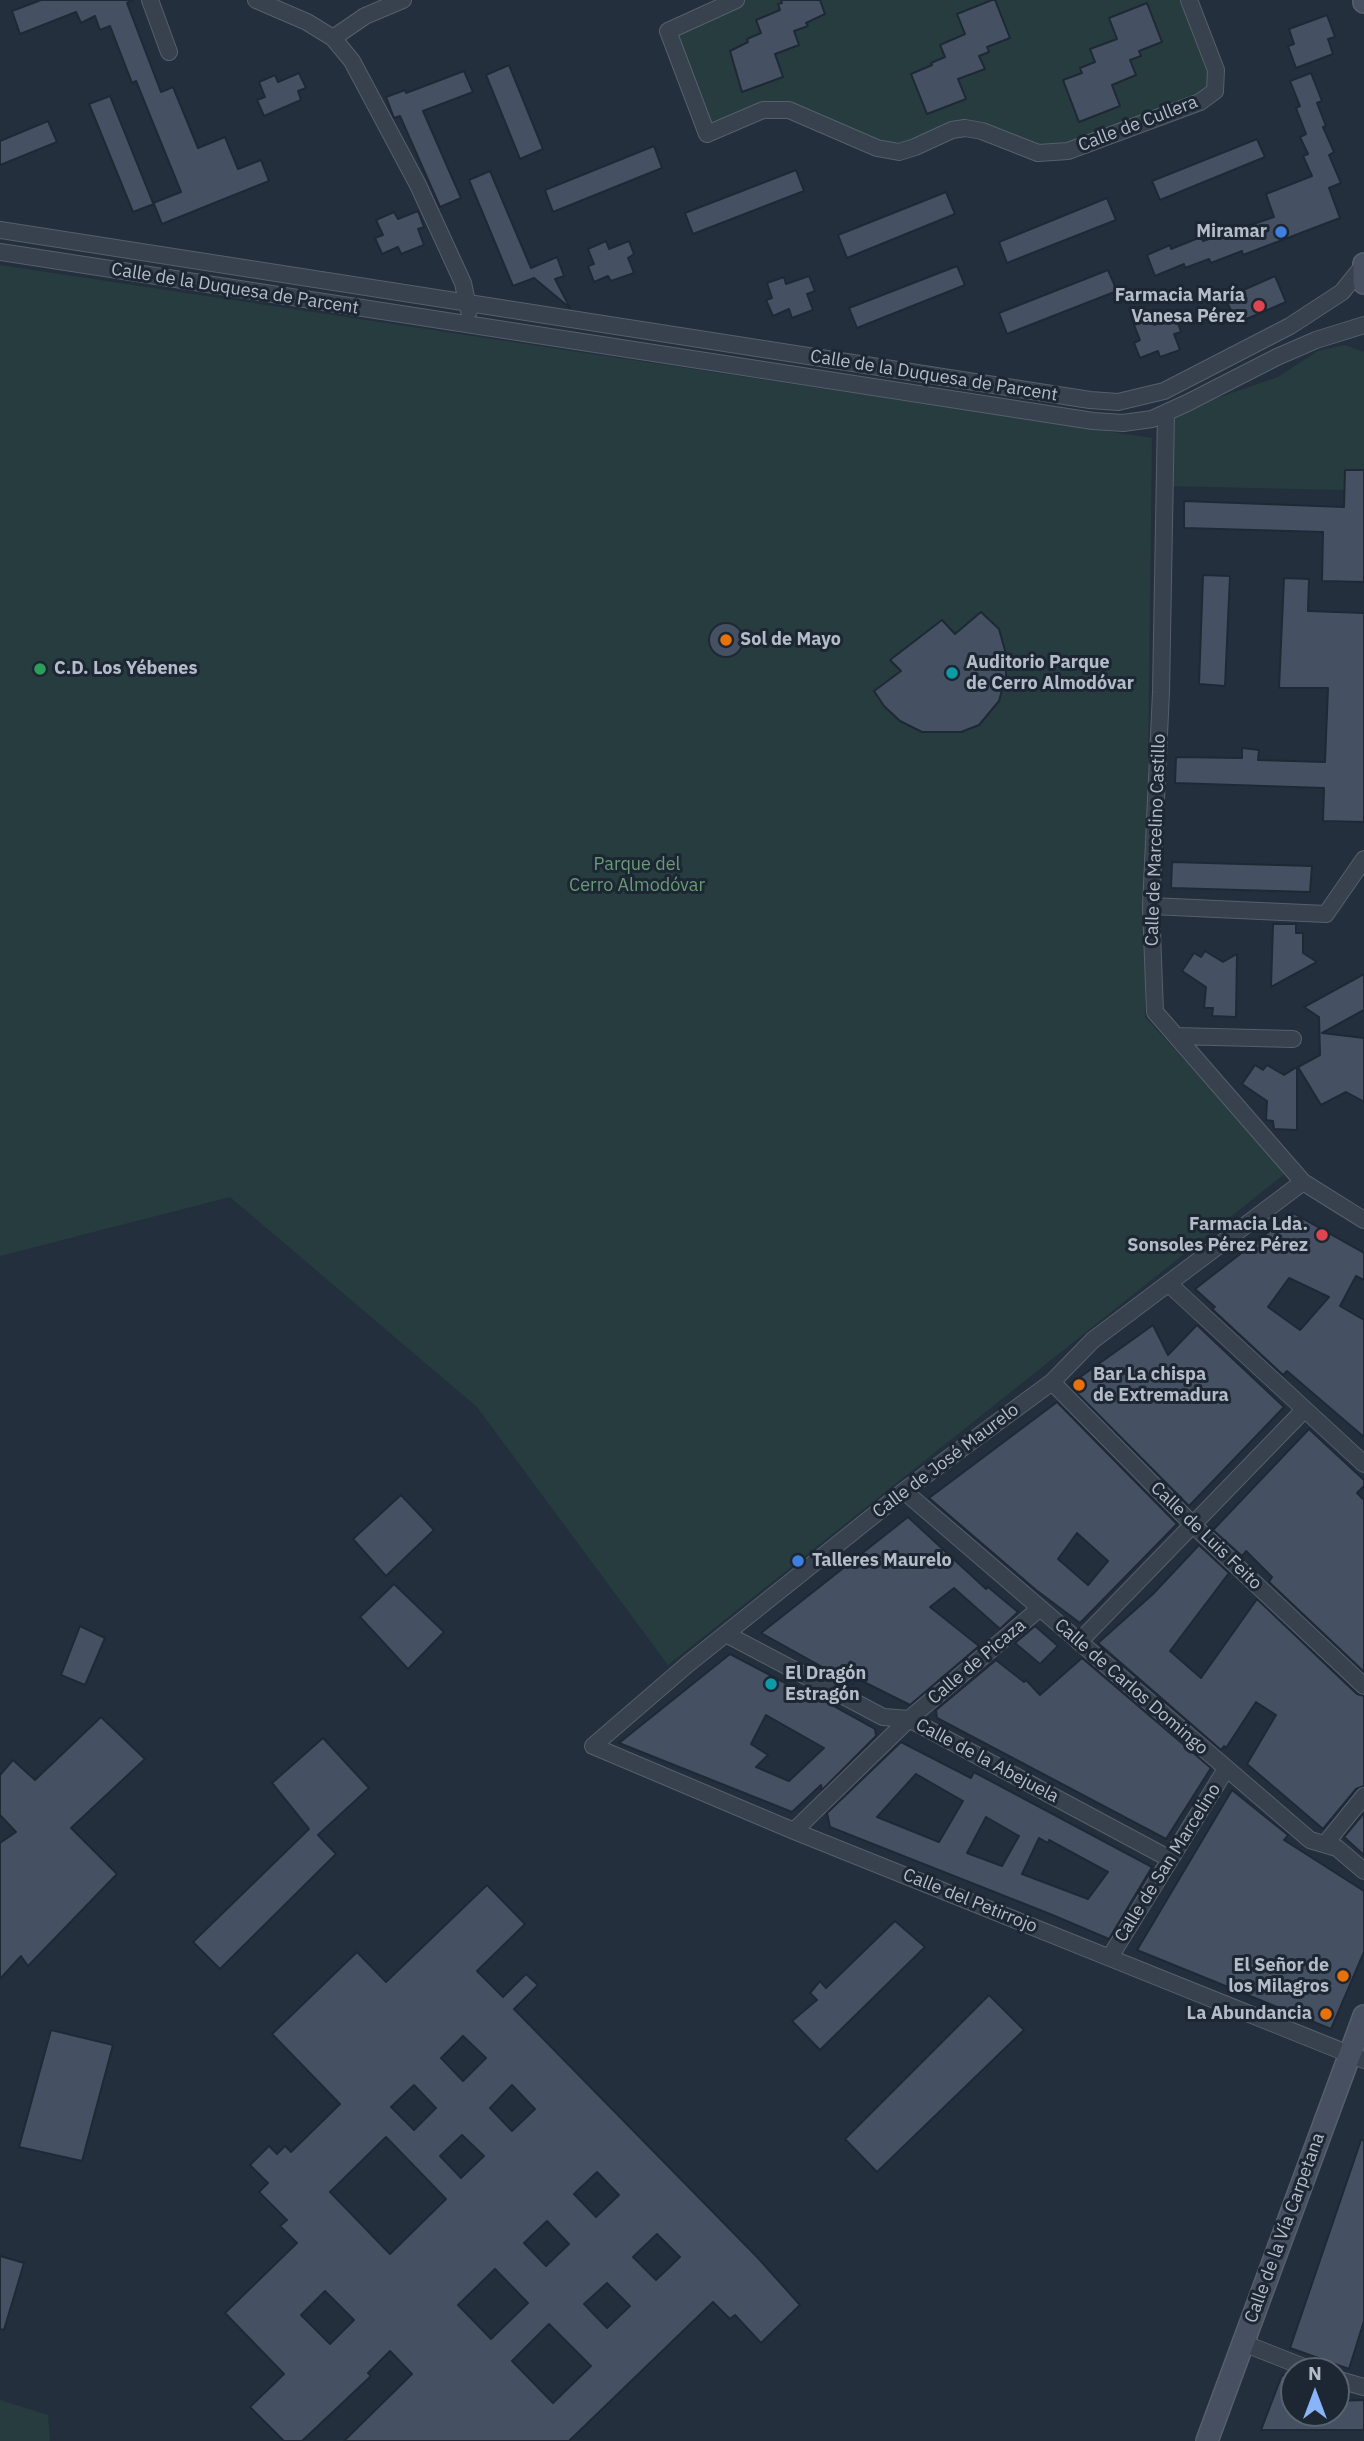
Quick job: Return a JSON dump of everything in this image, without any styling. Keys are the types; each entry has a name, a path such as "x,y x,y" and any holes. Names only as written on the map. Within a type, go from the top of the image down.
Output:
{"street":[{"path":"150,0 170,52"},
{"path":"256,0 307,22 333,38 352,61 418,185 463,283 469,303 471,325"},
{"path":"333,38 365,16 403,0"},
{"name":"Calle de Cullera","path":"736,0 668,31 707,134 763,110 789,110 877,148 899,152 952,130 965,128 982,131 1038,153 1068,151 1200,102 1215,91 1216,70 1189,0"},
{"name":"Calle de la Duquesa de Parcent","path":"0,230 1077,398 1118,402 1164,391 1290,326 1342,292 1364,265"},
{"name":"Calle de la Duquesa de Parcent","path":"0,252 1093,421 1123,423 1152,419 1296,348 1364,325"},
{"path":"1364,265 1364,283"},
{"name":"Calle de Marcelino Castillo","path":"1166,413 1161,692 1151,906 1155,1012 1303,1182 1364,1220"},
{"path":"1151,906 1325,914 1364,859"},
{"path":"1176,1036 1293,1039"},
{"name":"Calle de José Maurelo","path":"593,1746 726,1634 904,1492 1052,1382 1093,1340 1303,1182"},
{"path":"1169,1284 1364,1464"},
{"name":"Calle de Luis Feito","path":"1052,1382 1192,1524 1364,1686"},
{"path":"1079,1642 1304,1410"},
{"name":"Calle de Carlos Domingo","path":"904,1492 1310,1840 1337,1848 1364,1871"},
{"name":"Calle de Picaza","path":"794,1831 909,1719 1039,1609"},
{"name":"Calle de la Abejuela","path":"726,1634 883,1717 909,1719 1170,1859"},
{"name":"Calle del Petirrojo","path":"593,1746 794,1831 1356,2057"},
{"name":"Calle de San Marcelino","path":"1110,1957 1226,1769"},
{"path":"1325,1844 1364,1796"},
{"name":"Calle de la Vía Carpetana","path":"1207,2441 1356,2057 1364,2016"},
{"path":"1243,2343 1280,2358"}],"green space":[{"path":"736,0 1189,0 1215,91 1038,153 965,128 899,152 789,110 707,134 668,31"},
{"name":"Parque del Cerro Almodóvar","path":"0,265 1152,438 1145,1017 1287,1172 668,1665 477,1407 230,1197 0,1256"},
{"path":"1345,345 1364,352 1364,470 1345,470 1344,490 1164,486 1165,416 1278,377 1318,351"},
{"path":"0,2400 48,2415 50,2441 0,2441"}],"building":[{"path":"41,0 133,0 127,3 161,92 173,87 198,148 225,137 238,169 261,160 269,181 162,224 154,204 133,212 89,104 110,96 153,203 181,192 136,81 132,83 110,26 100,30 95,16 81,23 76,12 20,34 12,11"},
{"path":"781,0 820,0 825,14 806,23 808,26 794,31 799,45 775,54 783,77 742,92 730,51 761,33 756,20 780,10 778,4 782,3"},
{"path":"995,0 1010,38 987,47 989,52 979,56 985,69 958,79 966,99 927,114 911,74 945,57 940,45 965,34 957,14"},
{"path":"1147,3 1162,42 1139,51 1141,56 1130,60 1136,75 1112,85 1120,106 1079,122 1063,80 1082,73 1080,68 1095,62 1090,49 1117,39 1109,18"},
{"path":"1327,15 1335,37 1328,39 1333,54 1296,68 1288,46 1294,44 1289,29"},
{"path":"509,65 543,149 520,159 486,75"},
{"path":"464,71 473,92 423,111 461,198 440,207 400,116 394,118 386,97 405,90 406,93"},
{"path":"299,73 306,88 298,91 301,100 264,116 257,100 265,97 259,82 275,75 278,82"},
{"path":"1311,73 1322,101 1317,103 1326,126 1323,127 1334,152 1329,155 1341,183 1329,188 1340,218 1243,255 1242,251 1211,263 1209,259 1185,268 1184,264 1155,276 1147,255 1170,245 1171,249 1201,237 1203,241 1274,217 1266,194 1312,176 1303,156 1308,154 1300,137 1306,134 1296,108 1300,106 1290,81"},
{"path":"48,121 57,142 0,165 0,141"},
{"path":"1257,139 1265,157 1160,200 1152,181"},
{"path":"654,146 662,168 553,212 545,190"},
{"path":"796,170 804,191 693,234 685,213"},
{"path":"490,171 531,268 557,257 564,276 555,279 570,308 534,278 513,286 469,180"},
{"path":"946,192 955,214 847,258 838,235"},
{"path":"1107,198 1116,220 1007,263 999,242"},
{"path":"418,211 424,227 418,229 424,245 401,254 398,247 382,254 375,238 383,235 376,220 394,212 398,219"},
{"path":"606,241 609,249 629,241 634,254 628,258 634,273 611,281 608,276 594,282 588,266 594,264 588,249"},
{"path":"957,266 965,285 857,328 849,308"},
{"path":"1108,270 1117,291 1007,334 999,313"},
{"path":"809,276 815,291 807,294 813,310 792,318 789,309 773,316 766,300 772,298 767,283 784,277 786,284"},
{"path":"1275,276 1286,302 1237,323 1225,298"},
{"path":"1176,317 1181,332 1174,334 1180,350 1160,357 1158,351 1140,358 1134,343 1140,340 1134,325 1152,318 1154,325"},
{"path":"1345,470 1364,470 1364,582 1322,581 1323,532 1184,528 1184,501 1344,507"},
{"path":"1203,575 1230,576 1225,686 1199,684"},
{"path":"1284,578 1309,579 1308,611 1364,613 1364,822 1323,821 1324,788 1175,783 1176,757 1242,758 1242,748 1259,750 1258,760 1325,762 1328,688 1279,688"},
{"name":"Auditorio Parque de Cerro Almodóvar","path":"981,612 999,629 1006,654 1006,675 999,701 979,725 961,732 922,732 900,721 884,706 874,691 901,671 890,660 942,620 955,634"},
{"name":"Sol de Mayo","path":"726,623 738,628 743,640 738,652 726,657 714,652 709,640 714,628"},
{"path":"1172,862 1312,866 1310,892 1171,888"},
{"path":"1273,924 1296,924 1296,933 1303,933 1303,953 1317,962 1271,987"},
{"path":"1205,951 1223,962 1237,954 1236,1017 1212,1016 1213,1008 1204,1008 1206,987 1182,971 1194,953 1201,957"},
{"path":"1364,974 1364,1010 1322,1033 1364,1038 1364,1102 1346,1092 1321,1105 1298,1067 1320,1055 1319,1017 1304,1007"},
{"path":"1255,1065 1263,1070 1267,1065 1284,1075 1297,1067 1297,1130 1274,1129 1273,1121 1266,1120 1267,1101 1242,1084"},
{"path":"1293,1213 1364,1253 1364,1280 1356,1276 1340,1306 1364,1320 1364,1437 1287,1371 1283,1375 1212,1309 1215,1307 1195,1289","holes":["1289,1278 1329,1297 1300,1330 1268,1307"]},
{"path":"1153,1325 1168,1355 1197,1325 1284,1407 1189,1506 1069,1385"},
{"path":"1057,1402 1177,1524 1080,1623 1036,1590 929,1498","holes":["1077,1533 1108,1561 1088,1585 1058,1559"]},
{"path":"1309,1429 1364,1480 1364,1486 1357,1493 1364,1500 1364,1672 1269,1582 1272,1577 1246,1551 1242,1556 1213,1530"},
{"path":"401,1495 434,1530 386,1576 353,1539"},
{"path":"908,1517 986,1589 988,1587 1018,1612 1000,1629 954,1588 930,1607 979,1646 910,1705 856,1678 853,1684 761,1633"},
{"path":"1199,1545 1229,1573 1170,1651 1201,1678 1257,1599 1357,1694 1364,1696 1364,1786 1356,1789 1323,1829 1247,1764 1276,1715 1256,1702 1226,1748 1224,1746 1221,1750 1098,1643 1153,1594"},
{"path":"394,1584 444,1632 408,1669 360,1617"},
{"path":"80,1626 105,1638 85,1685 61,1675"},
{"path":"1035,1626 1058,1646 1040,1664 1015,1643"},
{"path":"730,1654 808,1695 810,1693 875,1729 876,1736 822,1790 821,1785 792,1812 619,1743","holes":["766,1715 824,1748 789,1781 756,1767 768,1755 751,1744"]},
{"path":"1082,1658 1211,1768 1166,1839 937,1718 936,1710 996,1660 1024,1682 1026,1680 1040,1695"},
{"path":"101,1717 145,1759 71,1828 117,1874 28,1966 21,1956 0,1979 0,1843 16,1832 0,1815 0,1775 13,1760 35,1780"},
{"path":"323,1738 369,1788 318,1835 336,1854 220,1969 193,1942 309,1829 272,1783"},
{"path":"901,1742 971,1778 974,1772 1152,1867 1109,1939 830,1827 827,1813","holes":["916,1774 963,1801 939,1842 877,1817","986,1817 1019,1836 1002,1866 967,1853","1039,1838 1048,1843 1049,1840 1108,1872 1088,1899 1022,1874"]},
{"path":"1232,1790 1288,1835 1284,1840 1364,1891 1364,1952 1331,2029 1137,1950"},
{"path":"1364,1813 1364,1855 1344,1837"},
{"path":"487,1885 525,1924 477,1971 503,1997 526,1974 538,1985 514,2009 758,2258 800,2305 761,2343 735,2315 730,2319 713,2302 569,2441 344,2441 412,2374 390,2351 368,2373 371,2376 302,2441 284,2441 250,2407 284,2374 225,2313 297,2243 280,2226 287,2220 259,2192 268,2183 250,2165 269,2146 277,2154 285,2146 291,2152 340,2104 272,2034 357,1952 386,1982","holes":["463,2036 486,2058 463,2081 441,2058","414,2085 436,2108 414,2130 391,2107","512,2085 535,2109 512,2131 490,2108","462,2135 484,2156 461,2178 440,2156","386,2137 446,2199 390,2254 330,2192","597,2172 619,2195 596,2217 574,2194","547,2221 569,2244 546,2266 524,2243","657,2234 680,2257 656,2280 633,2257","495,2269 528,2303 491,2339 458,2305","607,2283 630,2306 607,2328 584,2304","325,2291 354,2320 330,2344 301,2315","549,2324 591,2366 553,2403 512,2361"]},
{"path":"895,1921 925,1947 820,2050 792,2021 817,2000 810,1993 820,1981 826,1988"},
{"path":"989,1995 1024,2030 877,2172 845,2139"},
{"path":"51,2030 113,2045 82,2161 19,2147"},
{"path":"1361,2140 1364,2140 1364,2321 1350,2366 1350,2357 1315,2357 1290,2348"},
{"path":"0,2256 24,2263 4,2330 0,2329"},
{"path":"1280,2380 1280,2427 1350,2427 1350,2400 1364,2400 1364,2430 1261,2430"}],"place":[{"name":"Miramar","path":"1281,232"},
{"name":"Farmacia María Vanesa Pérez","path":"1259,306"},
{"name":"Sol de Mayo","path":"726,640"},
{"name":"C.D. Los Yébenes","path":"40,669"},
{"name":"Auditorio Parque de Cerro Almodóvar","path":"952,673"},
{"name":"Farmacia Lda. Sonsoles Pérez Pérez","path":"1322,1235"},
{"name":"Bar La chispa de Extremadura","path":"1079,1385"},
{"name":"Talleres Maurelo","path":"798,1561"},
{"name":"El Dragón Estragón","path":"771,1684"},
{"name":"El Señor de los Milagros","path":"1343,1976"},
{"name":"La Abundancia","path":"1326,2014"}]}
